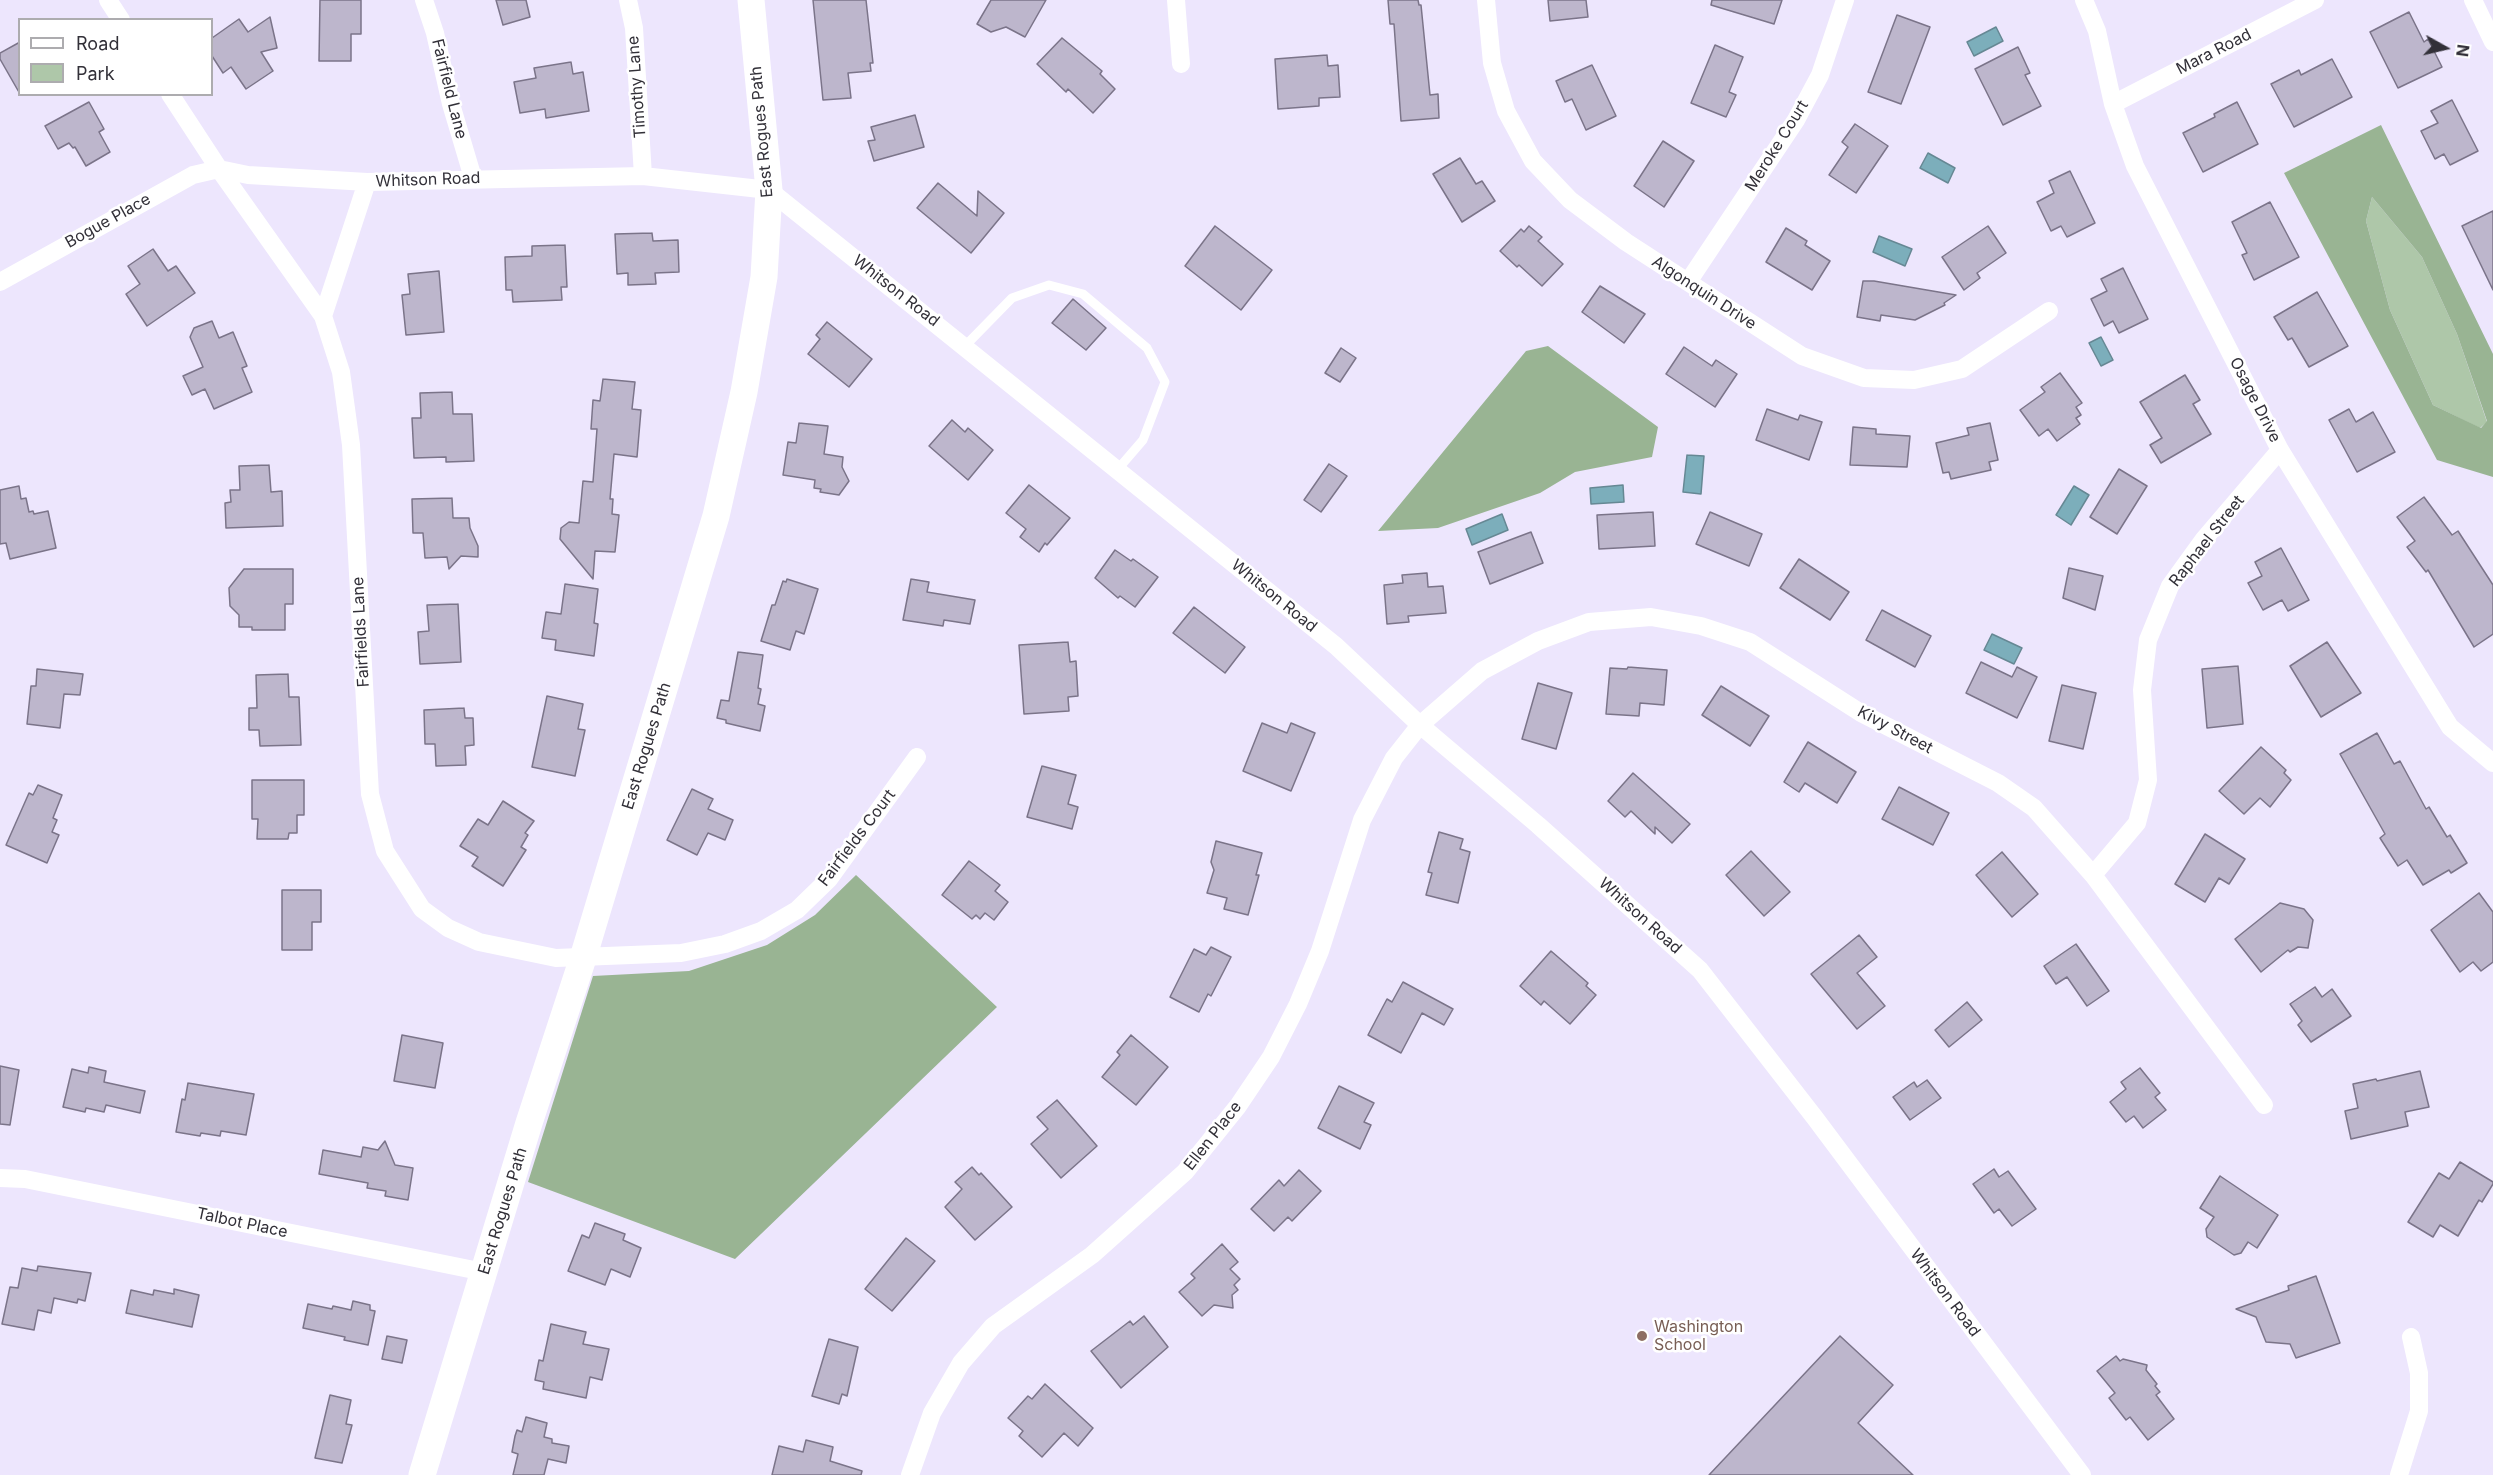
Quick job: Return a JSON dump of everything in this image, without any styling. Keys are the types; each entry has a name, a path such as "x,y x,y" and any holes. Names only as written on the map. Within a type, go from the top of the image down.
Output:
{"street":[{"path":"108,0 120,18"},
{"name":"Fairfield Lane","path":"424,0 435,33 451,104 473,178"},
{"name":"Timothy Lane","path":"628,0 634,28 643,176"},
{"name":"East Rogues Path","path":"422,1475 583,958 716,516 744,392 764,277 769,190 751,0"},
{"path":"1176,0 1181,64"},
{"name":"Algonquin Drive","path":"1486,0 1492,63 1503,102 1533,161 1570,200 1626,242 1802,356 1864,378 1914,380 1962,369 2049,310"},
{"name":"Meroke Court","path":"1688,282 1796,120 1820,75 1845,0"},
{"name":"Osage Drive","path":"2084,0 2097,31 2113,104 2135,166 2280,450 2450,727 2493,763"},
{"name":"Mara Road","path":"2113,104 2315,0"},
{"path":"2473,0 2493,42"},
{"path":"171,96 219,170 323,316"},
{"name":"Whitson Road","path":"219,170 248,175 367,182 643,176 769,190 1336,646 1420,725 1538,825 1700,970 1821,1126 2082,1475"},
{"name":"Bogue Place","path":"0,282 193,175 219,170"},
{"path":"323,316 367,182"},
{"name":"Fairfields Lane","path":"323,316 341,372 351,445 370,794 385,852 422,909 448,928 479,942 526,953 556,958 583,958"},
{"name":"Raphael Street","path":"2093,875 2137,823 2148,780 2142,690 2148,640 2170,586 2204,539 2280,450"},
{"name":"Kivy Street","path":"1420,725 1482,671 1538,641 1589,621 1651,617 1701,626 1750,642 1862,713 1998,783 2034,808 2093,875 2264,1105"},
{"name":"Ellen Place","path":"910,1475 932,1413 961,1363 993,1326 1092,1255 1185,1172 1238,1106 1271,1058 1298,1004 1320,951 1362,820 1394,758 1420,725"},
{"name":"Fairfields Court","path":"583,958 681,953 725,944 761,931 797,910 828,879 917,757"},
{"name":"Talbot Place","path":"0,1178 37,1181 484,1272"},
{"path":"2399,1475 2419,1411 2419,1373 2411,1337"}],"lane":[{"path":"965,346 1012,298 1049,285 1083,294 1146,348 1165,382 1143,440 1118,469"}],"green space":[{"path":"2372,197 2422,257 2457,334 2487,422 2480,428 2433,405 2390,310 2366,221"}],"shaded area":[{"path":"1996,27 2003,41 1974,56 1967,42"},
{"path":"2381,125 2493,354 2493,477 2437,460 2284,173","holes":["2372,197 2422,257 2457,334 2487,421 2481,428 2433,405 2390,310 2366,221"]},
{"path":"1928,153 1955,168 1948,183 1920,168"},
{"path":"1879,236 1912,249 1905,266 1873,252"},
{"path":"2101,337 2113,360 2101,366 2089,343"},
{"path":"1548,346 1658,427 1652,457 1575,472 1540,493 1438,528 1378,531 1526,351"},
{"path":"1687,455 1704,456 1701,494 1683,492"},
{"path":"1623,485 1624,502 1591,504 1590,488"},
{"path":"2074,486 2089,495 2071,525 2056,515"},
{"path":"1502,514 1508,530 1472,545 1466,529"},
{"path":"1992,634 2022,648 2014,664 1984,650"},
{"path":"856,875 997,1007 735,1259 528,1182 593,976 689,971 767,945 815,915"}],"building":[{"path":"320,0 361,0 361,34 351,34 351,61 319,61"},
{"path":"496,0 526,0 530,17 503,25"},
{"path":"813,0 866,0 873,63 870,63 871,71 848,73 851,98 823,100"},
{"path":"991,0 1046,0 1025,37 1006,27 991,32 977,24"},
{"path":"1388,0 1418,0 1421,5 1430,95 1438,94 1439,118 1401,121 1394,24 1390,24"},
{"path":"1548,0 1586,0 1588,17 1550,21"},
{"path":"1712,0 1782,0 1774,24 1711,5"},
{"path":"2409,12 2424,42 2428,39 2442,67 2398,88 2370,32"},
{"path":"1897,15 1930,27 1901,104 1868,92"},
{"path":"270,17 277,48 261,52 273,71 246,89 231,67 223,73 213,58 213,37 239,19 248,32"},
{"path":"1062,38 1102,71 1100,74 1115,89 1093,113 1068,89 1066,92 1037,64"},
{"path":"18,43 18,90 0,59 0,53"},
{"path":"1715,45 1743,57 1729,92 1736,95 1726,117 1691,103"},
{"path":"2018,47 2030,73 2025,75 2041,106 2003,125 1975,69"},
{"path":"1327,55 1328,66 1338,65 1340,97 1319,98 1319,106 1278,109 1275,59"},
{"path":"2332,59 2352,97 2294,127 2271,84 2299,70 2301,75"},
{"path":"571,62 573,74 583,72 589,111 546,118 545,109 520,113 514,82 536,78 534,68"},
{"path":"1592,65 1616,116 1586,130 1572,99 1565,102 1556,81"},
{"path":"2452,100 2478,151 2450,165 2444,154 2435,159 2421,131 2438,123 2431,111"},
{"path":"89,102 104,129 99,132 110,152 86,166 75,147 73,148 69,143 58,149 45,126"},
{"path":"2237,102 2258,144 2203,172 2183,133 2215,117 2214,114"},
{"path":"915,115 924,147 874,161 868,141 875,140 871,127"},
{"path":"1855,124 1888,146 1856,193 1829,175 1848,147 1842,142"},
{"path":"1663,141 1694,161 1664,207 1634,186"},
{"path":"1460,158 1476,184 1482,181 1495,201 1462,222 1433,174"},
{"path":"2070,171 2095,223 2067,237 2061,226 2051,231 2037,202 2054,193 2049,181"},
{"path":"938,183 977,216 978,191 1004,213 971,253 917,208"},
{"path":"2270,202 2299,257 2254,280 2242,255 2247,253 2232,222"},
{"path":"2493,211 2493,290 2462,226"},
{"path":"1215,226 1272,270 1241,310 1185,266"},
{"path":"1529,226 1542,237 1538,241 1563,264 1542,286 1500,251 1521,229 1524,232"},
{"path":"1988,226 2006,253 1977,273 1980,278 1964,290 1942,257"},
{"path":"1786,228 1807,241 1805,245 1830,261 1812,290 1766,262"},
{"path":"652,233 653,241 678,240 679,272 655,273 656,284 628,285 628,273 617,274 615,234"},
{"path":"565,245 567,287 561,287 562,300 513,302 512,290 506,290 505,257 532,256 532,246"},
{"path":"153,249 168,271 176,266 195,293 147,326 126,294 140,284 128,266"},
{"path":"2123,268 2148,319 2119,333 2113,321 2104,326 2091,299 2107,291 2101,279"},
{"path":"439,271 444,332 406,335 402,295 410,294 408,274"},
{"path":"1863,281 1956,295 1944,303 1945,305 1915,320 1881,315 1880,321 1857,317"},
{"path":"1600,286 1645,314 1624,343 1582,312"},
{"path":"2317,292 2348,346 2309,367 2292,338 2288,340 2274,317"},
{"path":"1073,299 1106,328 1086,350 1052,323"},
{"path":"212,321 219,338 233,332 247,366 242,368 252,392 214,409 205,389 192,395 183,376 203,367 190,337 194,328"},
{"path":"827,322 872,359 849,387 808,354 820,339 816,335"},
{"path":"1684,347 1712,366 1716,360 1737,374 1715,407 1666,374"},
{"path":"1341,348 1356,358 1340,382 1325,373"},
{"path":"2060,373 2082,403 2076,407 2081,415 2076,418 2080,424 2057,441 2048,429 2039,436 2020,410 2045,392 2041,387"},
{"path":"2185,375 2200,400 2193,404 2211,434 2161,463 2150,445 2162,438 2140,402"},
{"path":"603,379 635,382 632,409 641,410 637,457 614,454 610,499 613,499 612,514 619,515 615,552 595,551 593,579 560,539 561,528 569,522 579,523 583,481 593,482 597,429 591,429 593,400 600,401"},
{"path":"452,392 453,414 472,414 474,461 446,462 446,457 414,458 412,418 421,418 420,393"},
{"path":"1767,409 1798,420 1800,415 1822,422 1809,460 1756,440"},
{"path":"2349,409 2356,422 2373,412 2395,452 2357,472 2329,420"},
{"path":"952,420 965,432 968,428 993,450 968,480 929,446"},
{"path":"799,423 828,426 824,454 843,457 842,467 849,481 839,495 820,492 821,489 814,488 815,480 783,475 788,442 796,443"},
{"path":"1990,423 1998,460 1989,462 1991,470 1951,479 1949,472 1943,473 1936,443 1969,435 1967,428"},
{"path":"1853,427 1876,429 1876,434 1910,436 1907,467 1850,465"},
{"path":"1329,464 1347,476 1321,512 1304,500"},
{"path":"269,465 271,492 282,491 283,526 226,528 225,503 231,502 230,490 240,490 239,466"},
{"path":"2119,469 2147,486 2117,534 2090,517"},
{"path":"1029,485 1070,518 1039,552 1020,537 1026,529 1006,513"},
{"path":"19,486 21,499 26,498 29,512 33,511 34,514 48,511 56,548 10,559 6,543 0,544 0,490"},
{"path":"2424,497 2452,535 2458,531 2493,585 2493,634 2474,647 2428,570 2426,572 2407,547 2415,541 2397,517"},
{"path":"452,498 453,518 469,518 470,528 478,546 478,557 461,556 449,569 447,557 425,558 423,533 413,533 412,499"},
{"path":"1653,512 1655,546 1599,549 1597,515"},
{"path":"1710,512 1762,534 1749,566 1696,544"},
{"path":"1531,532 1543,563 1490,584 1478,552"},
{"path":"2281,548 2309,600 2288,611 2282,600 2263,610 2248,583 2262,576 2255,562"},
{"path":"1115,550 1131,561 1133,559 1158,577 1135,607 1120,596 1118,598 1095,578"},
{"path":"1799,559 1849,592 1830,620 1780,588"},
{"path":"2069,568 2103,576 2095,610 2063,598"},
{"path":"244,569 293,569 293,604 285,604 285,630 252,630 252,627 239,627 239,615 230,606 229,588"},
{"path":"1427,573 1428,587 1443,586 1446,613 1408,616 1409,622 1387,624 1384,585 1403,583 1402,575"},
{"path":"787,579 818,589 804,634 796,631 790,650 761,641 772,605 775,605 783,581 786,582"},
{"path":"911,579 929,582 927,592 975,600 970,624 944,620 943,626 903,620"},
{"path":"565,584 598,589 594,623 598,624 594,656 555,650 556,640 542,638 546,612 561,614"},
{"path":"458,604 461,662 420,664 418,632 429,631 427,605"},
{"path":"1194,607 1245,647 1225,673 1173,633"},
{"path":"1882,610 1931,636 1915,667 1866,640"},
{"path":"1068,642 1070,662 1076,661 1078,696 1068,697 1069,711 1024,714 1019,645"},
{"path":"2327,642 2361,693 2321,717 2290,666"},
{"path":"738,652 763,655 758,704 765,706 760,731 726,723 726,720 717,718 721,700 729,701"},
{"path":"1981,662 2012,677 2017,667 2037,677 2017,718 1966,693"},
{"path":"2238,666 2243,724 2207,728 2202,669"},
{"path":"1628,667 1667,670 1664,705 1640,703 1639,716 1606,714 1610,668 1627,669"},
{"path":"37,669 83,674 80,695 64,694 60,728 27,724 31,686 36,686"},
{"path":"288,674 289,697 299,697 301,745 260,746 259,730 249,730 249,708 257,708 256,675"},
{"path":"1538,683 1572,693 1556,749 1522,739"},
{"path":"2062,685 2096,693 2083,749 2049,741"},
{"path":"1721,686 1769,716 1750,746 1702,715"},
{"path":"547,696 583,704 578,729 585,730 575,776 532,767"},
{"path":"464,708 465,718 473,718 474,745 465,746 466,765 436,766 435,744 425,744 424,710"},
{"path":"1262,723 1287,733 1291,723 1315,733 1291,791 1243,771"},
{"path":"2377,733 2394,764 2400,761 2426,809 2429,807 2447,837 2450,835 2467,863 2423,885 2407,860 2398,866 2380,838 2385,834 2340,754"},
{"path":"1808,742 1856,772 1837,803 1805,783 1799,792 1784,782"},
{"path":"2261,747 2286,770 2284,773 2291,780 2270,807 2260,798 2244,814 2219,791"},
{"path":"1042,766 1076,775 1068,804 1078,807 1072,829 1027,817"},
{"path":"1633,773 1690,824 1672,843 1655,827 1655,834 1631,811 1625,817 1608,801"},
{"path":"252,780 304,780 304,815 297,815 297,833 289,833 288,839 257,839 258,819 252,819"},
{"path":"38,785 62,795 53,818 57,820 52,832 59,835 47,863 6,845 29,793 33,795"},
{"path":"1899,787 1949,813 1933,845 1882,819"},
{"path":"692,789 713,799 708,809 733,820 725,840 708,833 697,855 667,840"},
{"path":"503,801 534,821 525,833 528,835 521,847 526,850 503,886 472,866 478,857 460,846 478,819 488,825"},
{"path":"1439,832 1463,839 1460,849 1470,852 1458,903 1426,895 1432,873 1428,872"},
{"path":"2205,834 2245,859 2229,884 2219,878 2205,902 2175,884"},
{"path":"1216,841 1262,853 1256,875 1259,875 1248,915 1224,909 1227,898 1207,893 1214,870 1211,862"},
{"path":"1751,851 1790,892 1764,916 1726,875"},
{"path":"2002,852 2038,894 2012,917 1976,875"},
{"path":"969,861 1000,885 995,891 1008,902 994,920 985,913 980,919 976,915 972,919 942,895"},
{"path":"282,890 321,890 321,922 312,922 312,950 282,950"},
{"path":"2479,893 2493,912 2493,962 2481,971 2473,962 2460,972 2431,930"},
{"path":"2280,903 2304,909 2313,920 2308,948 2298,947 2290,952 2288,950 2261,972 2235,939"},
{"path":"1859,935 1877,957 1857,973 1885,1006 1857,1029 1811,974"},
{"path":"2076,944 2109,991 2087,1006 2067,977 2056,984 2044,966"},
{"path":"1211,947 1231,957 1211,996 1208,994 1199,1012 1170,997 1194,949 1206,955"},
{"path":"1551,951 1588,983 1586,986 1596,995 1570,1024 1544,1001 1541,1005 1520,986"},
{"path":"1403,982 1453,1009 1444,1025 1422,1013 1401,1053 1368,1035 1387,999 1392,1002"},
{"path":"2315,987 2322,997 2332,989 2351,1016 2311,1042 2298,1025 2302,1021 2290,1004"},
{"path":"1967,1002 1982,1020 1949,1047 1935,1030"},
{"path":"402,1035 443,1043 435,1088 394,1081"},
{"path":"1131,1035 1168,1067 1136,1105 1102,1077 1120,1055 1117,1052"},
{"path":"0,1066 19,1070 10,1125 0,1124"},
{"path":"89,1067 106,1071 104,1082 145,1091 140,1113 106,1105 104,1112 86,1108 85,1112 63,1107 72,1069 88,1073"},
{"path":"2140,1068 2160,1093 2155,1097 2166,1110 2143,1128 2134,1116 2126,1122 2110,1102 2126,1089 2121,1082"},
{"path":"2420,1071 2429,1107 2405,1112 2408,1126 2351,1139 2345,1111 2358,1108 2353,1084"},
{"path":"1927,1080 1941,1098 1910,1120 1893,1097 1914,1082 1917,1087"},
{"path":"188,1083 254,1094 246,1135 221,1131 220,1136 201,1133 200,1136 176,1132 182,1099 185,1100"},
{"path":"1339,1086 1374,1103 1364,1122 1371,1125 1360,1149 1318,1128"},
{"path":"1057,1100 1097,1146 1061,1178 1031,1144 1048,1129 1037,1117"},
{"path":"385,1141 395,1165 413,1168 408,1200 385,1196 386,1191 367,1188 368,1183 319,1174 323,1150 361,1157 363,1147 378,1150"},
{"path":"2460,1162 2493,1184 2482,1202 2479,1200 2458,1236 2440,1225 2433,1237 2408,1222 2439,1173 2449,1179"},
{"path":"972,1167 979,1175 981,1173 1012,1207 975,1240 945,1207 962,1189 955,1182"},
{"path":"1994,1169 1999,1177 2008,1171 2036,1209 2012,1226 1999,1209 1994,1213 1973,1184"},
{"path":"1299,1170 1321,1191 1292,1221 1288,1217 1274,1231 1251,1209 1279,1180 1284,1186"},
{"path":"2220,1176 2278,1215 2257,1248 2248,1242 2241,1253 2234,1255 2207,1237 2206,1229 2214,1217 2200,1208"},
{"path":"595,1223 625,1234 623,1240 641,1248 630,1277 611,1269 605,1285 568,1271 582,1235 589,1238"},
{"path":"906,1238 935,1261 892,1311 865,1289"},
{"path":"1222,1244 1238,1262 1230,1269 1240,1279 1234,1285 1238,1290 1232,1295 1233,1308 1214,1305 1202,1316 1179,1292 1195,1278 1191,1274"},
{"path":"38,1266 91,1273 85,1301 78,1299 77,1303 54,1298 51,1313 38,1310 34,1330 2,1324 10,1287 18,1288 22,1268 37,1271"},
{"path":"2316,1276 2340,1343 2296,1358 2290,1344 2266,1342 2256,1317 2236,1309 2289,1290 2288,1286"},
{"path":"174,1289 199,1295 192,1327 126,1313 131,1290 153,1295 154,1290 174,1294"},
{"path":"353,1301 370,1305 370,1310 375,1311 368,1345 344,1340 345,1337 303,1328 308,1304 351,1310"},
{"path":"1144,1316 1168,1347 1121,1388 1091,1351 1130,1321 1133,1325"},
{"path":"551,1324 586,1332 583,1344 609,1349 602,1380 590,1377 586,1398 543,1389 544,1382 535,1380 539,1360 543,1361"},
{"path":"387,1336 407,1340 402,1363 382,1359"},
{"path":"1840,1336 1893,1385 1858,1423 1913,1475 1709,1475"},
{"path":"829,1339 858,1347 847,1396 842,1394 839,1404 812,1396"},
{"path":"2116,1356 2120,1361 2123,1359 2147,1365 2146,1370 2160,1392 2156,1395 2174,1419 2148,1440 2130,1417 2126,1420 2109,1398 2115,1393 2097,1371"},
{"path":"1045,1384 1093,1428 1078,1446 1064,1433 1042,1457 1019,1436 1023,1431 1008,1418 1028,1396 1032,1399"},
{"path":"330,1395 351,1400 346,1424 352,1425 342,1463 315,1458"},
{"path":"526,1417 547,1423 544,1437 552,1439 552,1443 569,1446 566,1463 548,1459 544,1475 513,1475 518,1454 512,1452 515,1436 517,1430 522,1432"},
{"path":"806,1440 833,1447 830,1461 862,1471 861,1475 772,1475 779,1446 803,1452"}],"place":[{"name":"Washington School","path":"1642,1336"}]}
